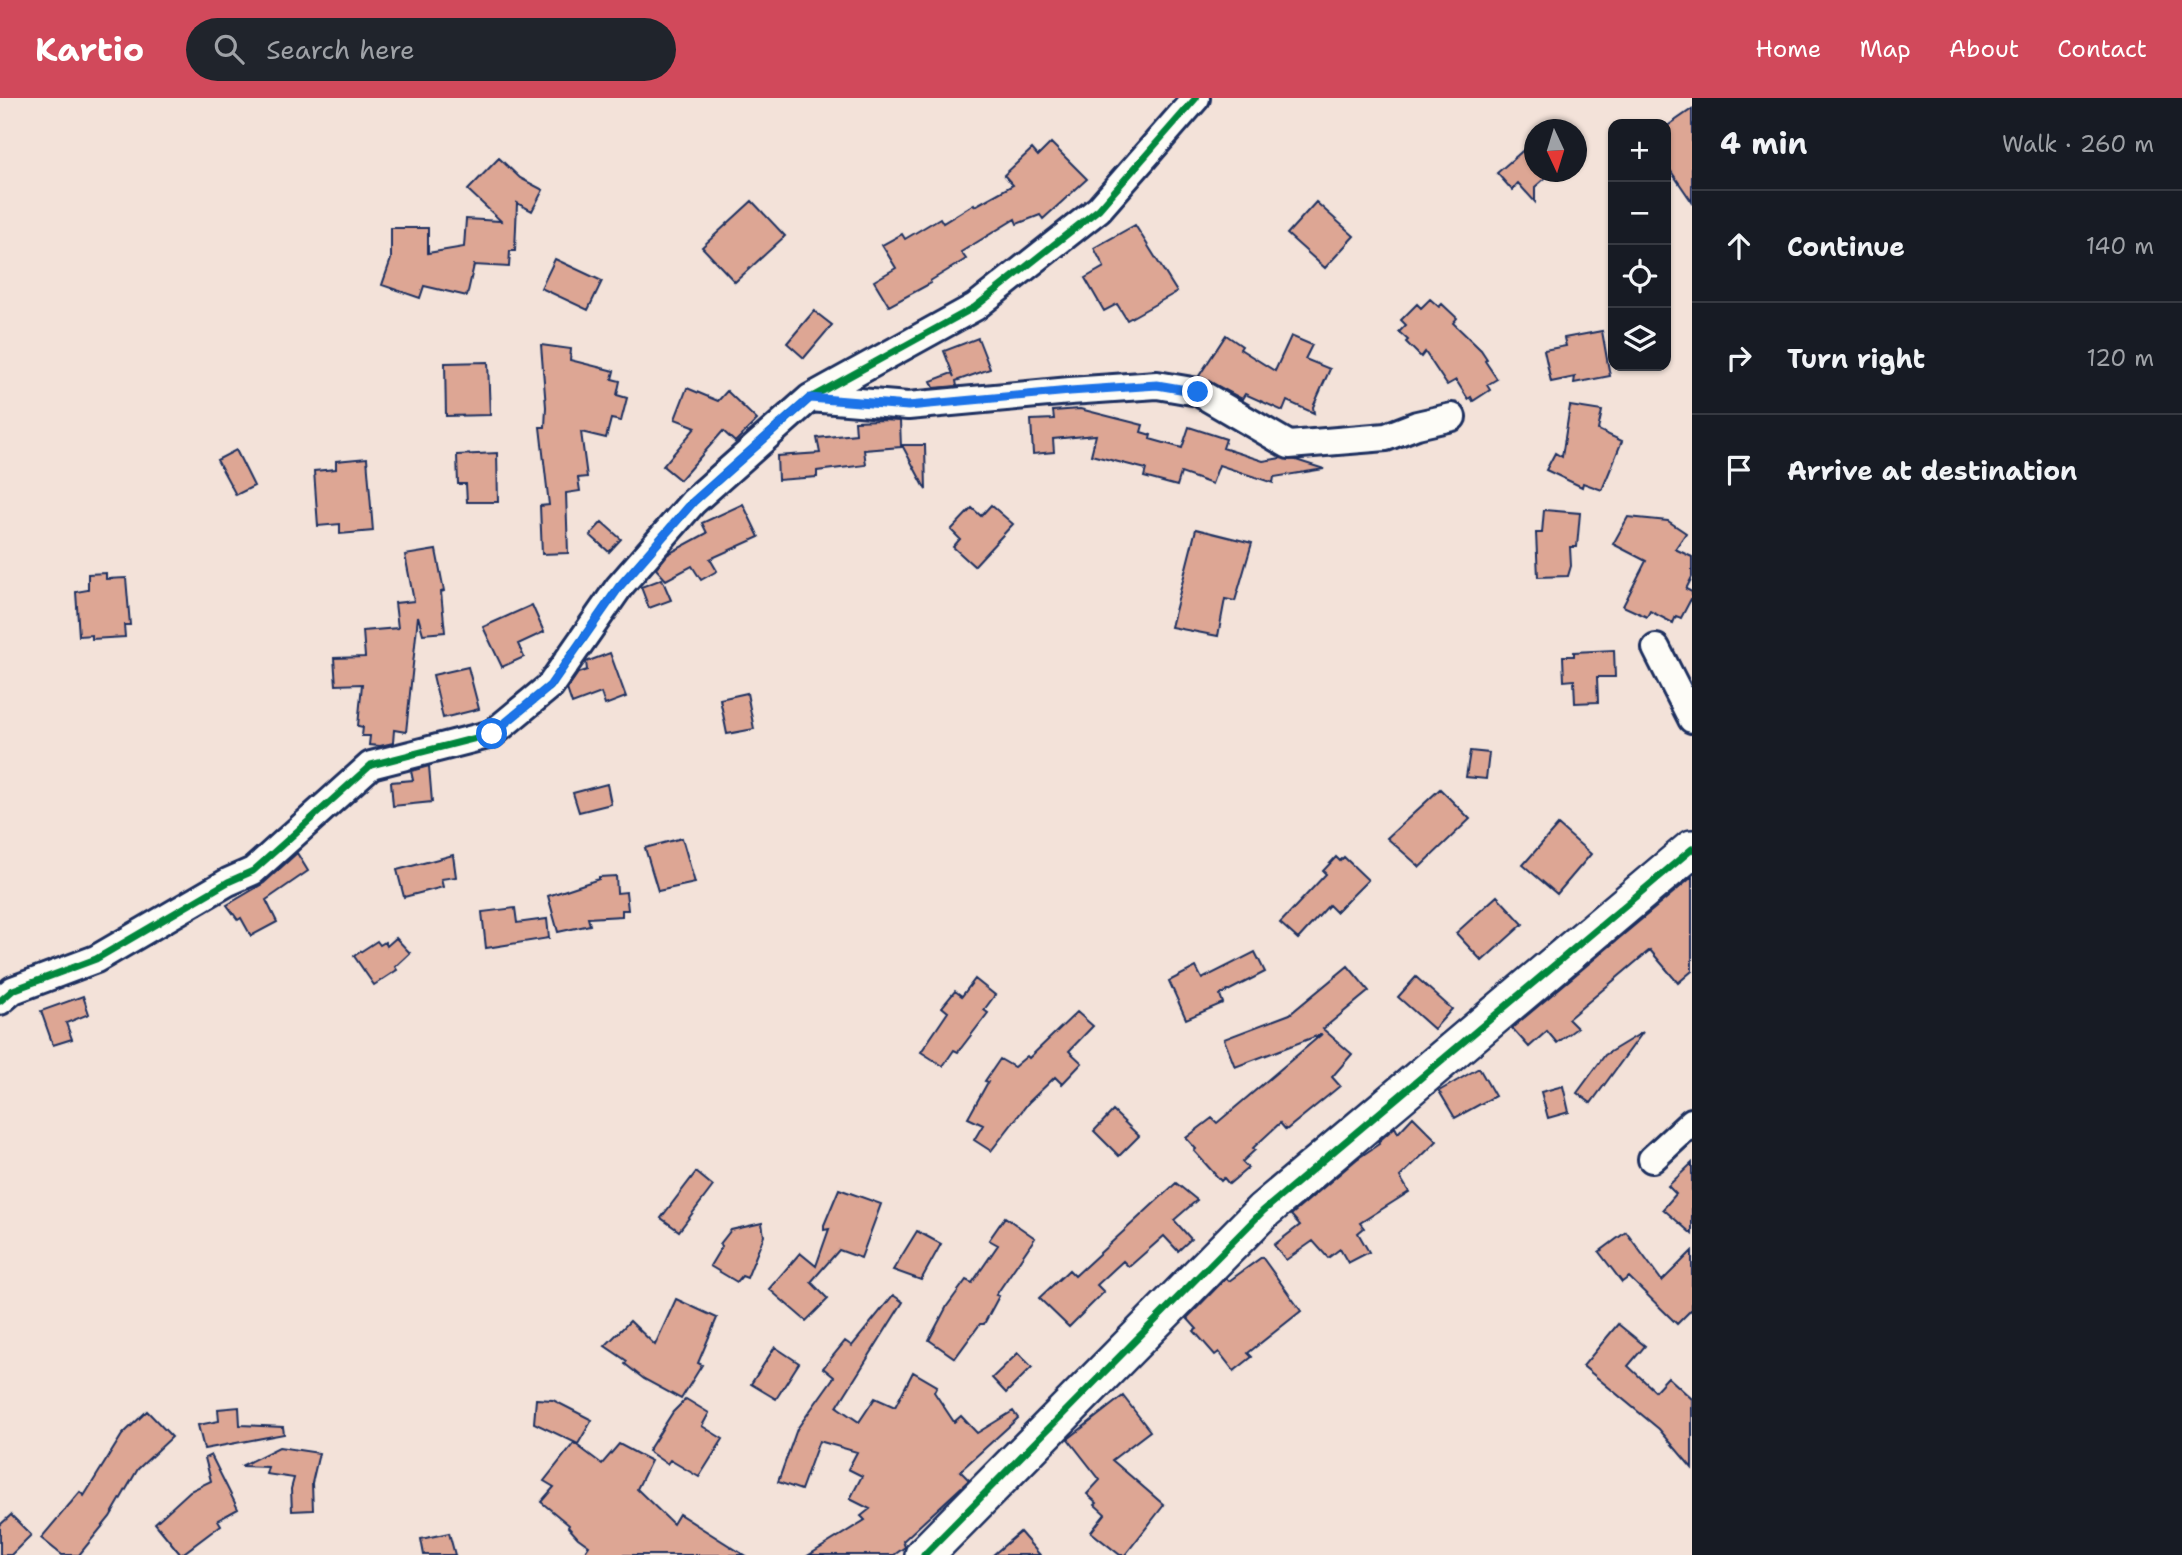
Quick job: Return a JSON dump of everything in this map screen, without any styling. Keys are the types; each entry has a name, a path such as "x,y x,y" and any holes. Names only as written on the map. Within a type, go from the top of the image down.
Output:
{"street":[{"path":"0,1001 13,990 96,959 228,882 253,872 371,765 492,734 550,686 619,587 693,502 810,398 975,307 1099,209 1196,98"},
{"path":"810,398 908,406 1157,385 1198,392 1289,445 1386,437 1417,425 1452,417"},
{"path":"1656,648 1692,719"},
{"path":"924,1555 1263,1211 1692,849"},
{"path":"1652,1159 1692,1122"}],"building":[{"path":"1692,109 1692,202 1671,171 1671,124"},
{"path":"1051,143 1087,179 1043,219 1040,215 1017,224 1015,219 961,252 966,259 930,281 931,283 889,306 874,281 896,268 882,245 902,234 905,239 940,218 943,223 1013,185 1004,175 1032,149 1038,156"},
{"path":"1524,150 1524,182 1541,182 1535,187 1535,202 1518,183 1512,190 1497,173"},
{"path":"499,158 520,178 543,190 532,211 517,203 515,251 510,251 509,267 474,265 467,296 424,286 420,298 382,285 391,259 391,228 428,228 428,253 464,247 466,219 501,221 468,190"},
{"path":"752,201 785,236 735,282 702,247"},
{"path":"1316,202 1354,236 1325,268 1287,234"},
{"path":"1135,225 1177,292 1127,320 1117,304 1104,311 1085,278 1104,267 1094,248"},
{"path":"555,259 602,281 588,310 541,288"},
{"path":"1430,299 1439,307 1442,304 1457,318 1453,323 1481,350 1497,379 1487,385 1490,390 1473,401 1471,397 1468,399 1456,380 1447,385 1425,352 1421,357 1399,332 1406,325 1401,320 1417,304 1421,308"},
{"path":"814,311 832,325 804,358 787,343"},
{"path":"1602,331 1610,376 1574,383 1575,377 1551,382 1544,350 1566,346 1564,338"},
{"path":"1226,335 1242,346 1240,349 1275,371 1291,336 1312,345 1305,359 1330,369 1313,407 1314,413 1287,401 1283,411 1245,394 1242,399 1199,376"},
{"path":"978,338 990,369 956,381 957,386 934,388 931,381 952,373 954,377 944,351"},
{"path":"541,345 571,349 570,360 614,371 612,379 620,381 617,395 627,398 621,421 611,419 606,438 581,432 587,477 578,478 580,491 566,493 568,553 542,554 540,506 549,505 540,427 545,427 546,407"},
{"path":"488,362 490,415 446,416 445,363"},
{"path":"687,388 718,401 727,391 757,420 735,442 723,431 680,480 663,466 696,427 675,419"},
{"path":"1570,406 1602,411 1598,430 1622,441 1602,490 1583,483 1582,487 1546,470 1555,453 1562,457"},
{"path":"1080,409 1143,425 1141,432 1151,435 1150,439 1182,448 1189,427 1226,439 1223,448 1263,461 1281,458 1324,469 1274,477 1273,483 1219,465 1212,484 1181,473 1177,486 1144,477 1146,469 1091,455 1096,435 1053,439 1054,452 1033,454 1031,420 1054,419 1053,411"},
{"path":"855,421 900,421 901,447 864,450 866,465 817,471 817,477 778,480 777,456 820,453 817,438 856,434"},
{"path":"902,445 925,445 926,490"},
{"path":"236,450 254,486 236,495 217,460"},
{"path":"497,453 498,502 467,502 466,484 458,484 457,455"},
{"path":"367,458 373,531 340,534 340,524 318,526 314,471 336,469 336,461"},
{"path":"743,504 759,537 710,559 717,571 701,580 692,566 666,580 656,569 668,554 707,533 702,523"},
{"path":"991,505 1013,524 974,566 953,547 960,539 951,530 972,508 981,516"},
{"path":"1544,510 1580,513 1577,547 1570,547 1571,566 1568,576 1538,577 1536,533 1542,533"},
{"path":"1628,517 1668,521 1686,533 1675,549 1692,557 1692,577 1686,589 1692,592 1692,597 1681,618 1676,616 1673,623 1650,611 1647,617 1623,606 1646,561 1613,544"},
{"path":"602,522 621,539 609,552 590,535"},
{"path":"1196,529 1252,543 1235,601 1225,599 1218,636 1171,627"},
{"path":"436,550 444,591 441,592 445,632 423,634 418,616 406,732 394,730 393,743 369,745 370,736 362,736 363,727 358,726 362,684 336,685 334,658 365,657 363,631 398,628 395,603 414,601 405,555"},
{"path":"106,573 106,579 126,578 130,625 124,625 125,637 92,639 92,635 79,636 76,592 88,590 88,574"},
{"path":"662,579 671,600 649,608 641,587"},
{"path":"532,605 544,632 518,644 524,657 502,667 483,627"},
{"path":"1614,650 1615,677 1597,677 1598,702 1575,703 1574,680 1564,681 1563,656 1574,656 1574,652"},
{"path":"610,653 626,697 605,705 601,693 572,704 567,689 578,673 587,670 586,662"},
{"path":"468,667 479,709 443,718 433,675"},
{"path":"747,693 754,729 727,734 720,699"},
{"path":"1470,751 1489,753 1486,779 1466,777"},
{"path":"429,766 432,802 393,806 391,782 413,780 411,771"},
{"path":"607,784 611,804 579,812 573,793"},
{"path":"1440,789 1470,819 1420,867 1387,838"},
{"path":"1558,825 1591,854 1557,894 1523,865"},
{"path":"682,838 695,883 658,891 645,848"},
{"path":"297,853 308,871 266,900 277,922 251,936 241,918 238,920 227,905 264,883"},
{"path":"453,855 456,877 441,879 443,887 404,897 397,870"},
{"path":"1336,857 1340,861 1344,857 1368,880 1336,912 1329,905 1298,939 1280,923 1326,874 1323,871"},
{"path":"616,876 617,893 626,892 628,910 622,910 622,916 588,918 590,925 558,932 548,896 599,877"},
{"path":"1692,877 1692,971 1678,983 1650,950 1568,1019 1577,1028 1557,1043 1547,1031 1529,1047 1512,1028"},
{"path":"1497,896 1523,924 1482,961 1456,933"},
{"path":"515,908 517,923 547,919 549,938 486,948 482,912"},
{"path":"396,938 410,953 395,967 397,970 374,985 354,956 377,941 380,945 385,942 387,946"},
{"path":"1255,952 1265,972 1220,995 1223,1003 1186,1019 1169,981 1196,967 1202,979"},
{"path":"1348,966 1369,991 1323,1029 1352,1054 1332,1077 1340,1086 1286,1130 1280,1123 1242,1162 1248,1168 1229,1184 1224,1178 1221,1181 1186,1138 1212,1118 1217,1123 1322,1034 1235,1067 1224,1039 1290,1014"},
{"path":"1416,977 1452,1009 1434,1029 1398,997"},
{"path":"975,979 995,995 984,1010 988,1013 958,1052 954,1050 943,1066 921,1052 948,1012 942,1007 955,991 962,996"},
{"path":"83,996 89,1014 66,1023 72,1039 53,1045 41,1011"},
{"path":"1077,1012 1093,1026 1069,1051 1082,1063 1062,1084 1055,1077 1029,1102 991,1151 974,1140 983,1125 968,1118 988,1082 985,1081 1000,1059 1014,1067 1027,1056 1029,1058"},
{"path":"1643,1032 1591,1103 1577,1093 1605,1055"},
{"path":"1479,1068 1495,1096 1455,1118 1439,1091"},
{"path":"1563,1086 1569,1112 1548,1118 1541,1092"},
{"path":"1113,1111 1139,1136 1119,1156 1094,1131"},
{"path":"1413,1117 1437,1141 1400,1177 1409,1192 1360,1223 1364,1228 1358,1233 1369,1252 1348,1263 1340,1249 1328,1258 1313,1241 1286,1260 1274,1245 1300,1225 1291,1215 1357,1159 1379,1144 1395,1127 1398,1133"},
{"path":"1692,1163 1692,1234 1663,1209 1676,1194 1668,1186"},
{"path":"696,1172 713,1186 679,1231 661,1218"},
{"path":"1176,1183 1197,1200 1174,1220 1191,1239 1178,1251 1164,1236 1129,1267 1123,1261 1097,1285 1104,1292 1069,1327 1039,1298 1069,1270 1075,1276"},
{"path":"839,1189 881,1204 861,1258 839,1250 811,1282 828,1299 806,1321 769,1289 800,1253 816,1266 829,1229 824,1230 824,1225"},
{"path":"1005,1217 1035,1238 996,1295 999,1296 984,1324 980,1324 955,1358 929,1340 947,1306 966,1280 972,1283 998,1245 989,1240"},
{"path":"762,1223 764,1236 747,1278 742,1276 737,1282 710,1266 722,1246 720,1244 731,1230"},
{"path":"917,1231 941,1244 921,1280 893,1270"},
{"path":"1626,1232 1662,1281 1692,1251 1692,1309 1677,1324 1629,1277 1622,1282 1599,1252"},
{"path":"1262,1257 1301,1311 1248,1353 1252,1357 1234,1371 1219,1352 1215,1355 1194,1331 1197,1329 1187,1318 1226,1278 1229,1281"},
{"path":"893,1295 903,1302 837,1407 859,1422 875,1398 895,1407 913,1372 937,1386 934,1392 954,1422 961,1416 977,1433 1013,1411 1018,1418 960,1471 969,1480 903,1541 905,1547 894,1555 809,1555 865,1520 861,1516 870,1509 850,1499 862,1476 848,1469 857,1452 819,1441 801,1490 778,1482 797,1429 834,1377 823,1368 845,1341 852,1346"},
{"path":"676,1299 717,1318 698,1363 702,1365 681,1399 644,1379 625,1364 627,1361 605,1346 630,1321 655,1345"},
{"path":"1618,1324 1645,1346 1628,1366 1655,1391 1668,1377 1692,1399 1692,1468 1659,1429 1583,1366"},
{"path":"775,1347 799,1363 776,1399 751,1384"},
{"path":"1018,1353 1032,1367 1006,1393 992,1378"},
{"path":"1123,1396 1150,1431 1112,1460 1164,1505 1125,1555 1120,1555 1091,1532 1105,1514 1087,1494 1100,1480 1068,1439"},
{"path":"536,1399 553,1400 592,1420 578,1444 534,1423"},
{"path":"686,1399 709,1413 702,1426 723,1439 699,1477 670,1460 667,1464 648,1451 673,1412"},
{"path":"239,1407 240,1425 283,1427 284,1434 204,1449 198,1425 219,1421 218,1409"},
{"path":"147,1411 172,1437 138,1469 110,1517 79,1555 62,1555 41,1538 80,1492 84,1496 122,1435"},
{"path":"574,1443 602,1464 619,1444 651,1461 637,1489 673,1524 679,1514 744,1555 583,1555 589,1546 541,1502 554,1487 544,1481"},
{"path":"279,1447 319,1453 312,1483 313,1510 292,1511 291,1489 294,1478 266,1474 268,1467 241,1466"},
{"path":"211,1455 238,1509 218,1520 221,1525 181,1555 155,1523 190,1491 211,1481 205,1458"},
{"path":"11,1515 31,1535 11,1555 0,1555 0,1525"},
{"path":"1020,1532 1040,1555 993,1555"},
{"path":"449,1533 455,1555 424,1555 421,1539"}],"cycle path":[{"path":"0,1001 13,990 96,959 228,882 253,871 371,765 492,734 550,686 619,587 693,502 810,398 975,307 1099,209 1196,98"},
{"path":"924,1555 1263,1211 1692,849"}],"route":[{"path":"492,734 550,686 619,587 693,502 810,398 908,406 1157,385 1198,392"}]}
